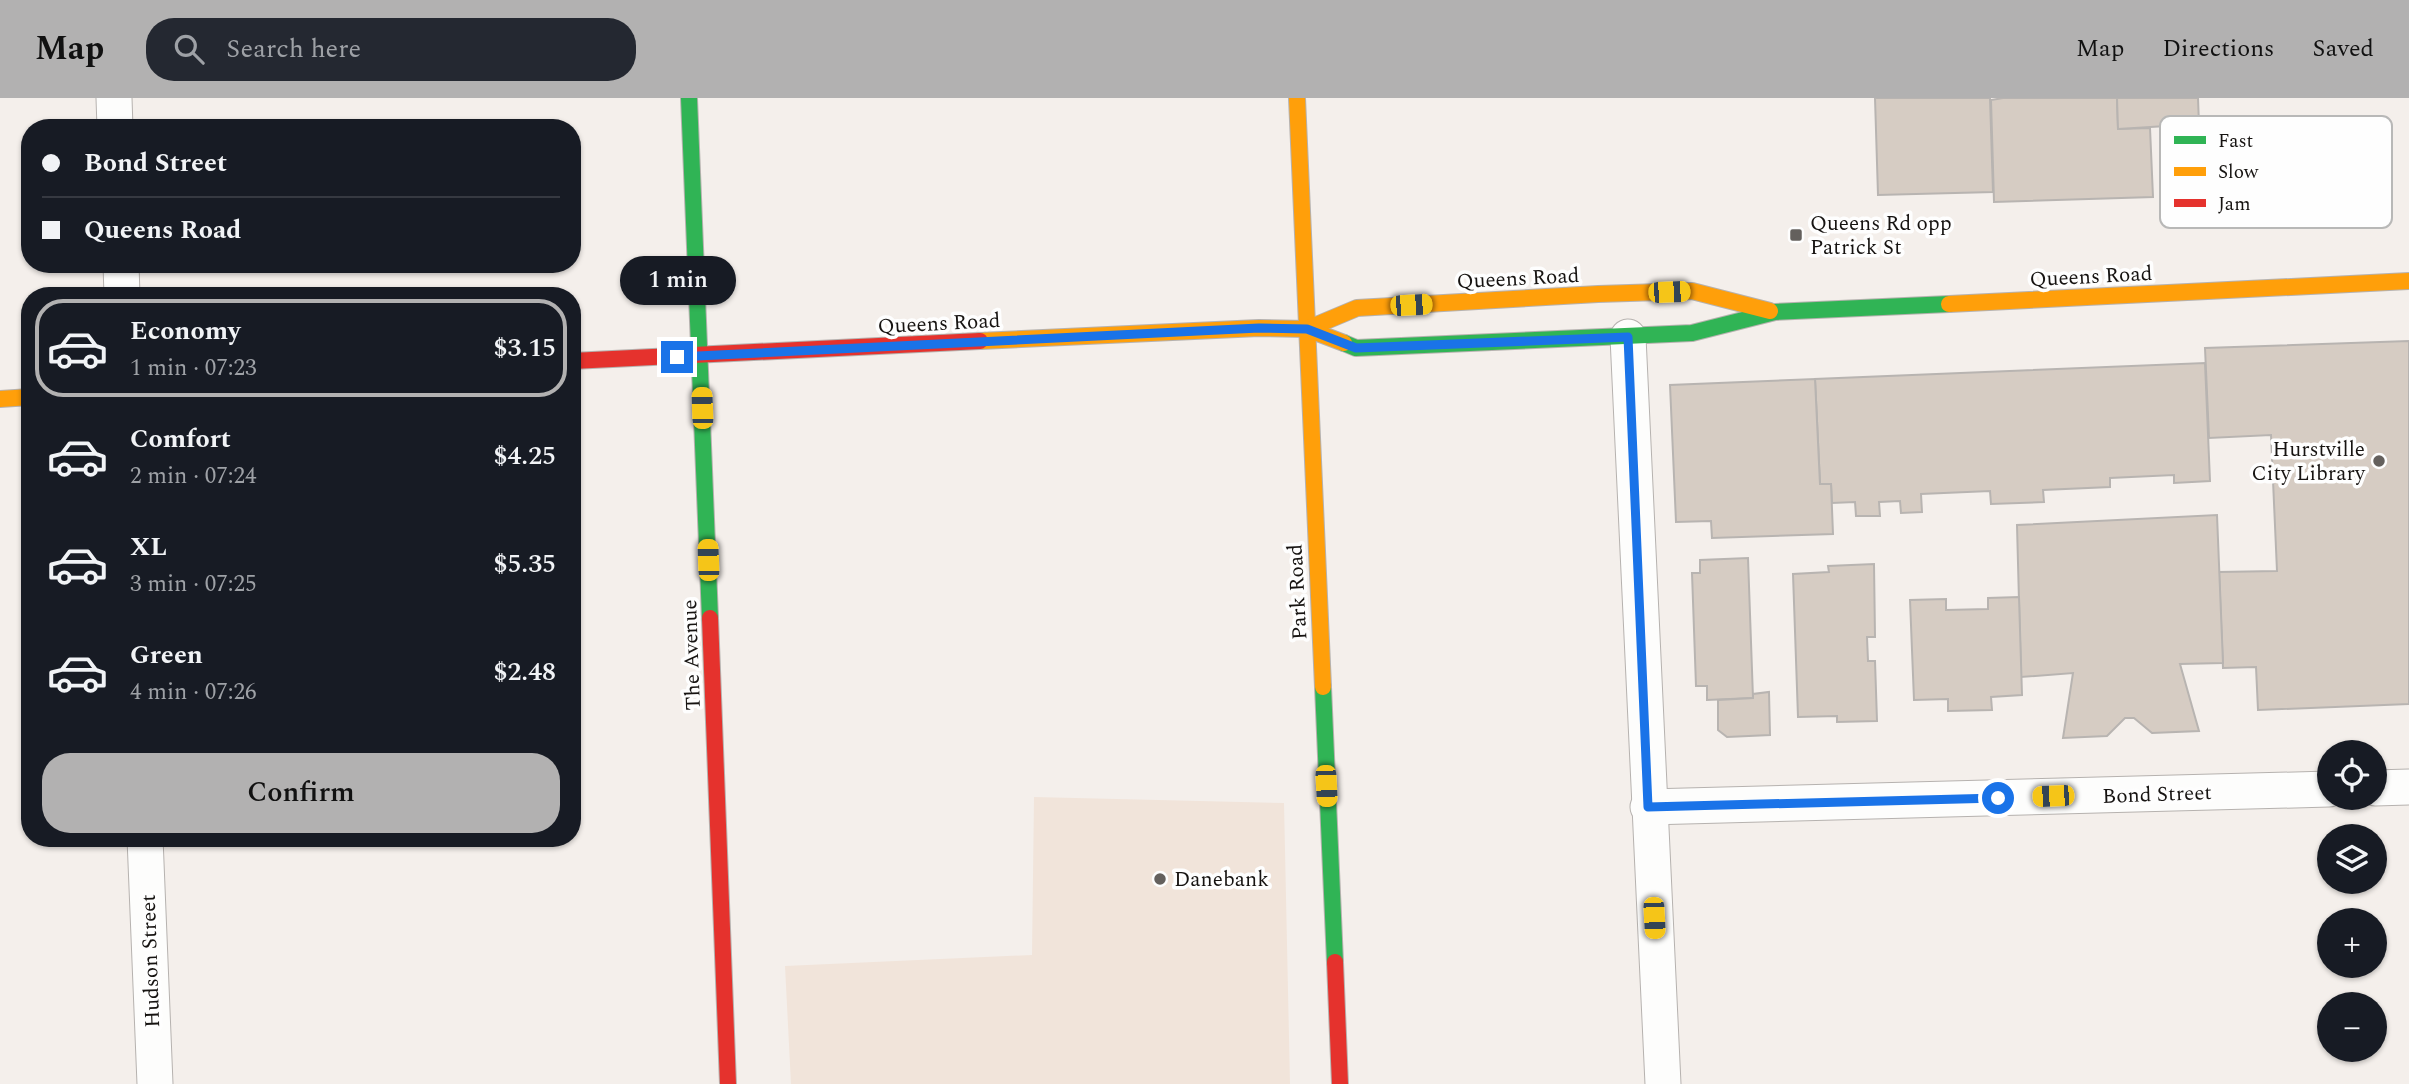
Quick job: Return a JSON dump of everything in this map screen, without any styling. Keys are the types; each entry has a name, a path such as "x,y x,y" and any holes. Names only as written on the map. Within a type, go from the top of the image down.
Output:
{"main road":[{"name":"The Avenue","path":"689,98 728,1084"},
{"name":"Park Road","path":"1297,98 1340,1084"},
{"name":"Queens Road","path":"581,361 1259,328 1307,329 1356,348 1628,337 1692,333 1775,312 2409,281"},
{"name":"Queens Road","path":"1307,329 1357,308 1692,291 1775,312"},
{"path":"0,399 21,398"}],"street":[{"path":"114,98 115,119"},
{"path":"1628,337 1662,1084"},
{"path":"2387,788 2409,787"},
{"name":"Bond Street","path":"1648,807 2317,789"},
{"name":"Hudson Street","path":"145,847 155,1084"}],"shaded area":[{"name":"Danebank","path":"1034,797 1284,803 1290,1084 791,1084 785,966 1032,955"}],"building":[{"path":"1875,98 1990,98 1993,192 1878,195"},
{"path":"2117,98 2118,129 2150,128 2153,197 1994,202 1991,100"},
{"path":"2117,98 2198,98 2199,116 2160,116 2160,126 2118,129"},
{"path":"2409,341 2409,704 2258,710 2256,667 2223,668 2219,572 2277,571 2271,435 2209,438 2205,348"},
{"path":"2205,363 2210,481 2174,483 2174,475 2110,478 2110,487 2043,490 2044,502 1991,504 1990,491 1921,494 1922,512 1901,513 1900,501 1879,502 1880,516 1856,516 1855,502 1832,503 1831,484 1820,484 1815,379"},
{"path":"1815,379 1820,484 1831,484 1833,534 1712,538 1711,521 1676,522 1670,385"},
{"path":"2217,515 2223,663 2180,664 2199,731 2152,733 2134,718 2125,718 2107,736 2063,738 2073,673 2021,677 2017,525"},
{"path":"1748,558 1753,698 1707,700 1707,686 1696,686 1692,573 1700,573 1700,560"},
{"path":"1874,564 1875,637 1867,637 1868,661 1875,661 1877,721 1837,722 1837,716 1798,717 1793,574 1829,572 1828,566"},
{"path":"2019,597 2022,695 1991,697 1992,710 1948,711 1948,699 1914,700 1910,600 1946,599 1946,610 1988,609 1988,598"},
{"path":"1769,692 1770,735 1727,737 1718,730 1718,700 1753,698 1753,694"}],"traffic: fast":[{"path":"689,98 710,618"},
{"path":"1344,343 1356,348 1692,333 1775,312 1949,304"},
{"path":"1323,687 1335,962"}],"traffic: slow":[{"path":"1297,98 1323,687"},
{"path":"1949,304 2409,281"},
{"path":"1307,329 1357,308 1598,294 1692,291 1770,311"},
{"path":"980,341 1259,328 1307,329 1344,343"},
{"path":"0,399 21,398"}],"traffic: jam":[{"path":"581,361 980,341"},
{"path":"710,618 728,1084"},
{"path":"1335,962 1340,1084"}],"place":[{"name":"Queens Rd opp Patrick St","path":"1796,235"},
{"name":"Hurstville City Library","path":"2379,461"},
{"name":"Danebank","path":"1160,879"}],"route":[{"path":"677,357 1259,328 1307,329 1356,348 1628,337 1648,807 1998,798"}]}
